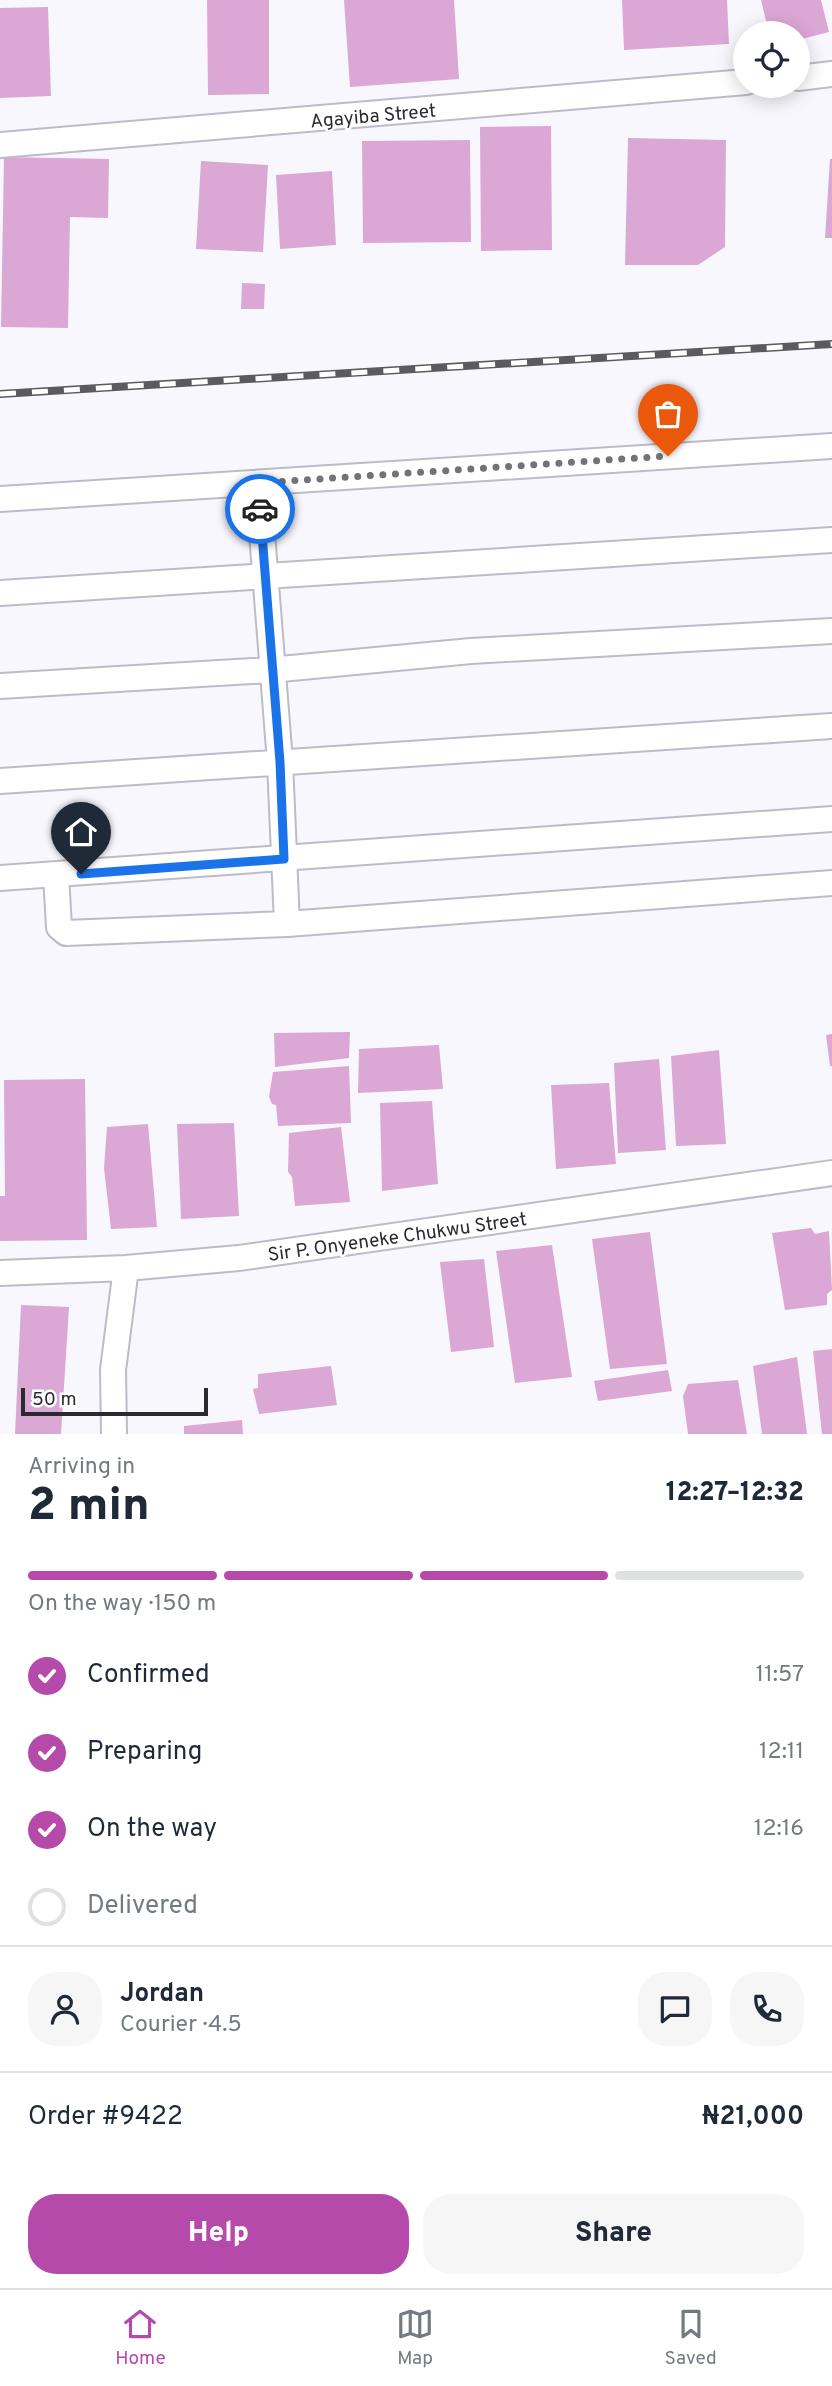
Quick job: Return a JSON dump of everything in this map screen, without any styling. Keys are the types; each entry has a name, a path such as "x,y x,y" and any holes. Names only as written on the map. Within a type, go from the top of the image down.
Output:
{"street":[{"path":"810,77 832,74"},
{"name":"Agayiba Street","path":"0,145 733,83"},
{"path":"0,499 832,446"},
{"path":"258,483 270,670 280,762 287,924"},
{"path":"0,593 832,540"},
{"path":"0,686 270,670 471,651 832,631"},
{"path":"0,781 832,726"},
{"path":"0,878 832,819"},
{"path":"56,876 59,927 66,933 287,924 832,883"},
{"name":"Sir P. Onyeneke Chukwu Street","path":"0,1273 126,1268 239,1258 832,1173"},
{"path":"114,1434 113,1370 126,1268"}],"building":[{"path":"207,0 269,0 269,94 208,95"},
{"path":"344,0 454,0 459,79 350,87"},
{"path":"622,0 727,0 729,44 624,50"},
{"path":"761,0 821,0 829,32 810,37 810,21 766,21"},
{"path":"48,7 51,96 0,98 0,8"},
{"path":"551,126 552,250 481,251 480,127"},
{"path":"628,138 726,140 725,247 698,265 625,265"},
{"path":"470,140 471,242 363,243 362,141"},
{"path":"4,157 109,159 108,218 70,217 68,328 1,327"},
{"path":"830,159 832,238 825,238"},
{"path":"201,161 268,165 263,252 196,249"},
{"path":"332,171 336,245 280,249 276,175"},
{"path":"242,283 265,284 264,309 241,309"},
{"path":"350,1032 349,1058 275,1067 274,1033"},
{"path":"832,1034 832,1066 830,1066 826,1035"},
{"path":"439,1045 443,1089 358,1093 359,1049"},
{"path":"719,1050 726,1144 676,1146 671,1056"},
{"path":"659,1059 666,1150 618,1153 614,1063"},
{"path":"349,1066 351,1123 278,1126 276,1105 272,1104 269,1097 273,1072"},
{"path":"85,1079 87,1240 0,1241 0,1196 5,1196 4,1080"},
{"path":"609,1083 616,1164 556,1169 551,1085"},
{"path":"432,1101 438,1184 382,1191 380,1103"},
{"path":"234,1123 239,1216 181,1219 177,1124"},
{"path":"148,1124 157,1227 111,1229 104,1168 107,1127"},
{"path":"341,1127 350,1202 295,1206 292,1177 288,1172 289,1133"},
{"path":"811,1228 815,1234 829,1231 832,1290 827,1294 827,1305 785,1310 772,1233"},
{"path":"650,1232 667,1364 610,1369 592,1239"},
{"path":"552,1245 572,1377 515,1383 496,1251"},
{"path":"484,1259 494,1347 451,1352 440,1262"},
{"path":"21,1305 69,1307 61,1434 15,1434"},
{"path":"832,1349 832,1434 822,1434 813,1351"},
{"path":"797,1357 807,1434 762,1434 753,1366"},
{"path":"331,1366 337,1405 259,1414 253,1389 258,1388 258,1374"},
{"path":"668,1370 672,1391 598,1401 594,1381"},
{"path":"738,1380 747,1434 688,1434 683,1396 688,1384"},
{"path":"242,1420 243,1434 184,1434 184,1426"}],"railway":[{"path":"0,394 832,344"}],"way so far":[{"path":"260,509 258,483 668,456"}],"route":[{"path":"81,874 284,859 280,762 270,670 260,509"}]}
